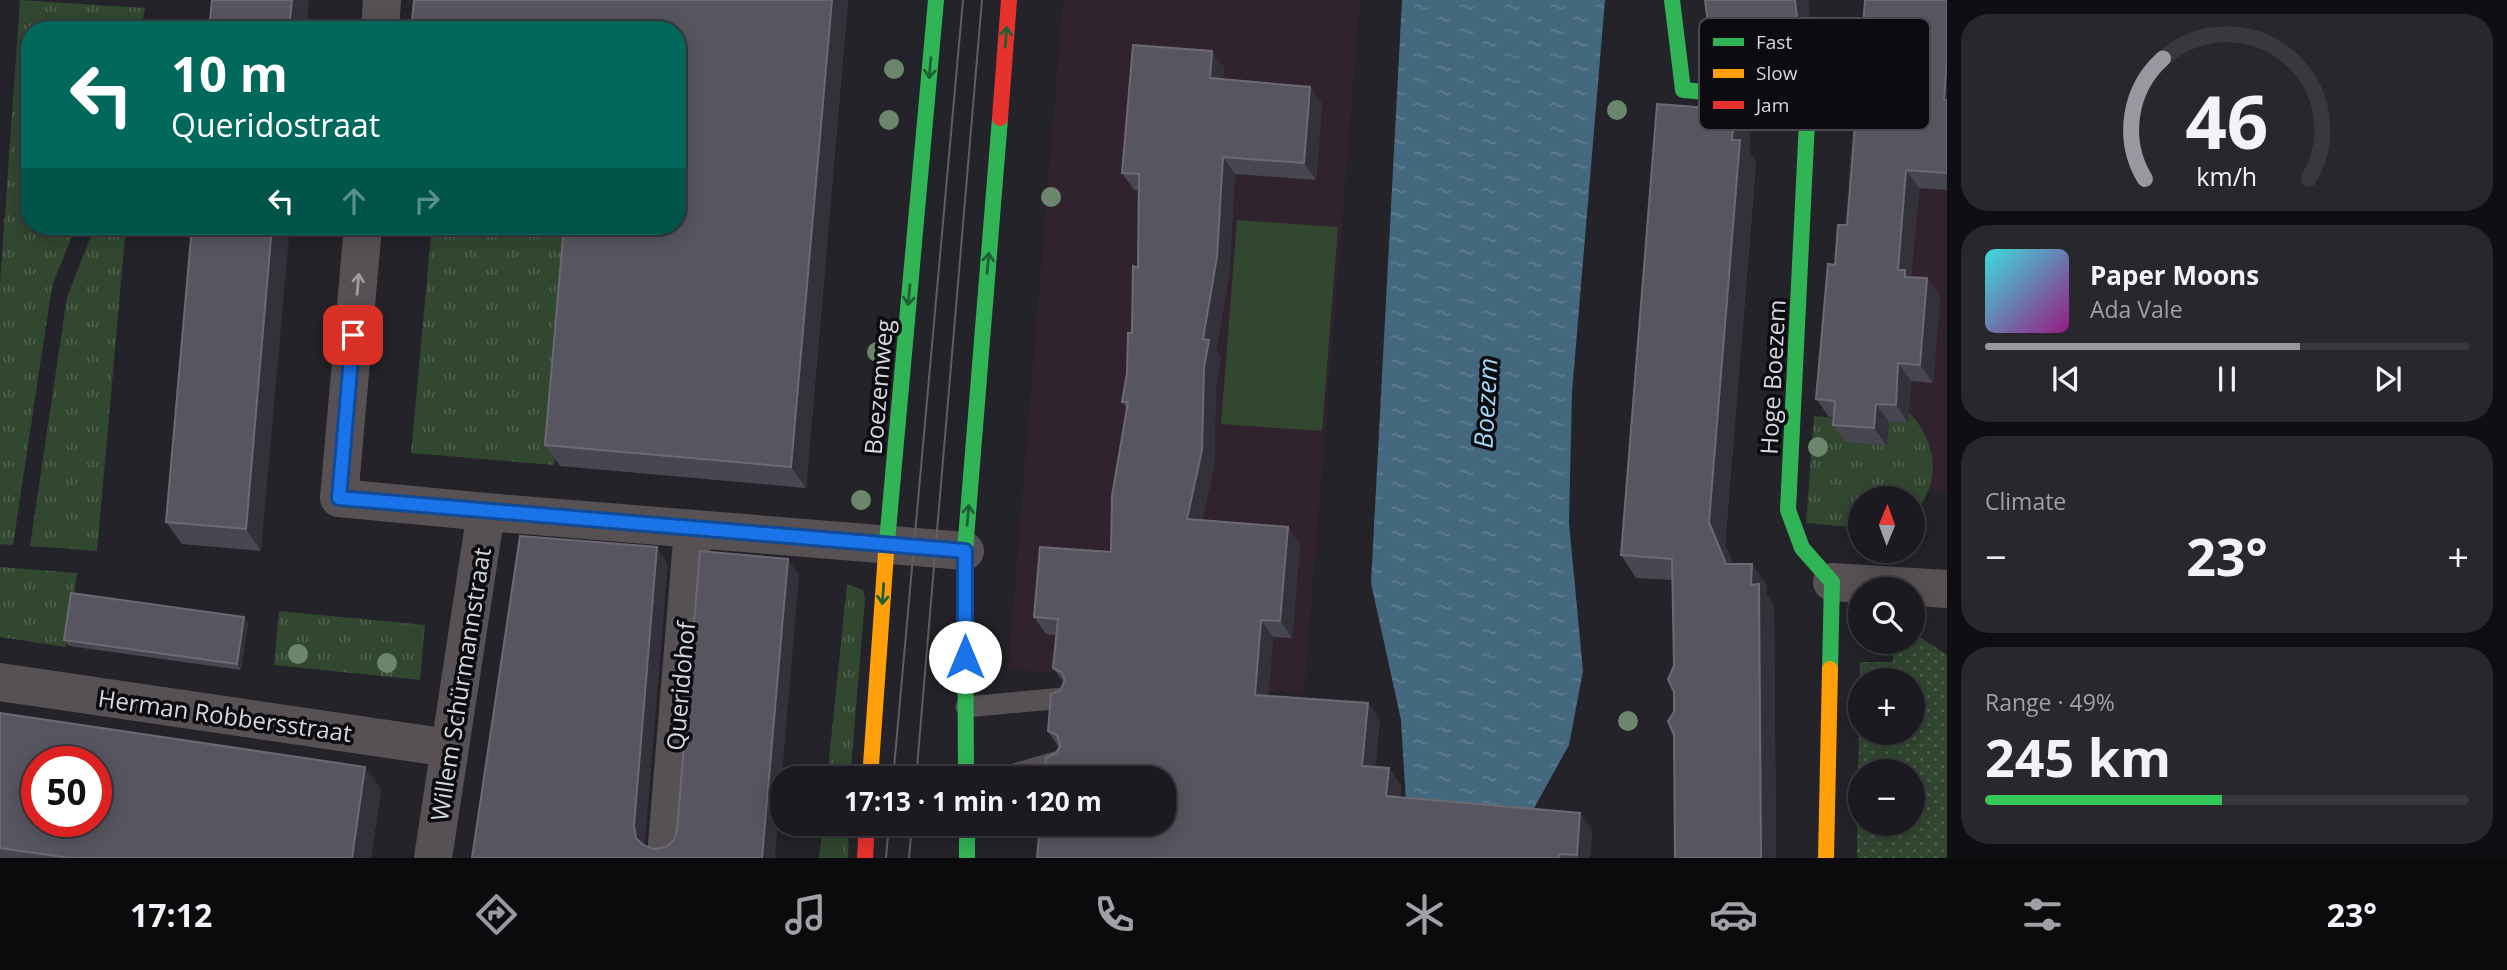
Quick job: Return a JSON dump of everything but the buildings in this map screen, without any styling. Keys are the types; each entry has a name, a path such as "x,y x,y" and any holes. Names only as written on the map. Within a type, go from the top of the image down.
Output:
{"main road":[{"name":"Boezemweg","path":"871,766 887,545 936,0"},
{"path":"966,766 965,551 1009,0"},
{"name":"Hoge Boezem","path":"1672,0 1683,90 1699,91"},
{"name":"Hoge Boezem","path":"1807,130 1788,510 1802,548 1832,582"},
{"path":"1826,858 1832,582"},
{"path":"865,858 866,836"},
{"path":"967,836 967,858"}],"street":[{"path":"381,21 382,0"},
{"name":"Willem Schürmannstraat","path":"362,235 339,498 486,512 433,858"},
{"path":"486,512 965,551"},
{"name":"Queridohof","path":"667,844 694,529"},
{"path":"1832,582 1947,589"},
{"name":"Herman Robbersstraat","path":"0,682 449,748"}],"lane":[{"path":"966,707 1064,698"},
{"path":"1042,766 1059,761"}],"shaded area":[{"path":"1063,0 1360,0 1304,693 1008,669"},
{"path":"1930,77 1947,78 1947,492 1825,464 1852,130 1930,130"}],"green space":[{"path":"20,0 145,8 143,21 21,21 21,235 72,235 52,286 13,545 0,544 0,283"},
{"path":"1237,220 1338,227 1322,431 1221,424"},
{"path":"91,235 125,235 97,551 30,546 67,297"},
{"path":"431,235 574,235 554,465 411,453"},
{"path":"1909,412 1919,424 1931,450 1932,476 1925,496 1925,486 1848,486 1848,527 1806,523 1814,416 1847,419 1846,442 1886,446 1889,422 1908,423"},
{"path":"0,567 77,573 66,647 0,637"},
{"path":"847,584 863,590 865,599 851,766 828,766"},
{"path":"279,611 425,625 420,680 274,665"},
{"path":"1925,640 1947,655 1947,858 1857,858 1857,836 1925,836 1925,759 1859,759 1859,745 1925,745 1925,668 1860,668 1860,662 1893,662 1893,654 1925,654"},
{"path":"822,836 849,836 848,858 819,858"}],"water":[{"name":"Boezem","path":"1402,0 1605,0 1572,392 1569,523 1583,671 1569,745 1533,810 1406,802 1401,720 1371,583"}],"tram line":[{"path":"894,766 963,0"},
{"path":"917,766 982,0"},
{"path":"886,858 888,836"},
{"path":"909,858 911,836"}],"traffic: fast":[{"path":"886,553 936,0"},
{"path":"1672,0 1683,90 1699,91"},
{"path":"966,766 965,551 1000,118"},
{"path":"1807,130 1788,510 1802,548 1832,582 1830,669"},
{"path":"967,836 967,858"}],"traffic: slow":[{"path":"871,766 886,553"},
{"path":"1826,858 1830,669"}],"traffic: jam":[{"path":"1000,118 1009,0"},
{"path":"865,858 866,836"}],"route":[{"path":"353,335 339,498 965,551 965,657"}]}
